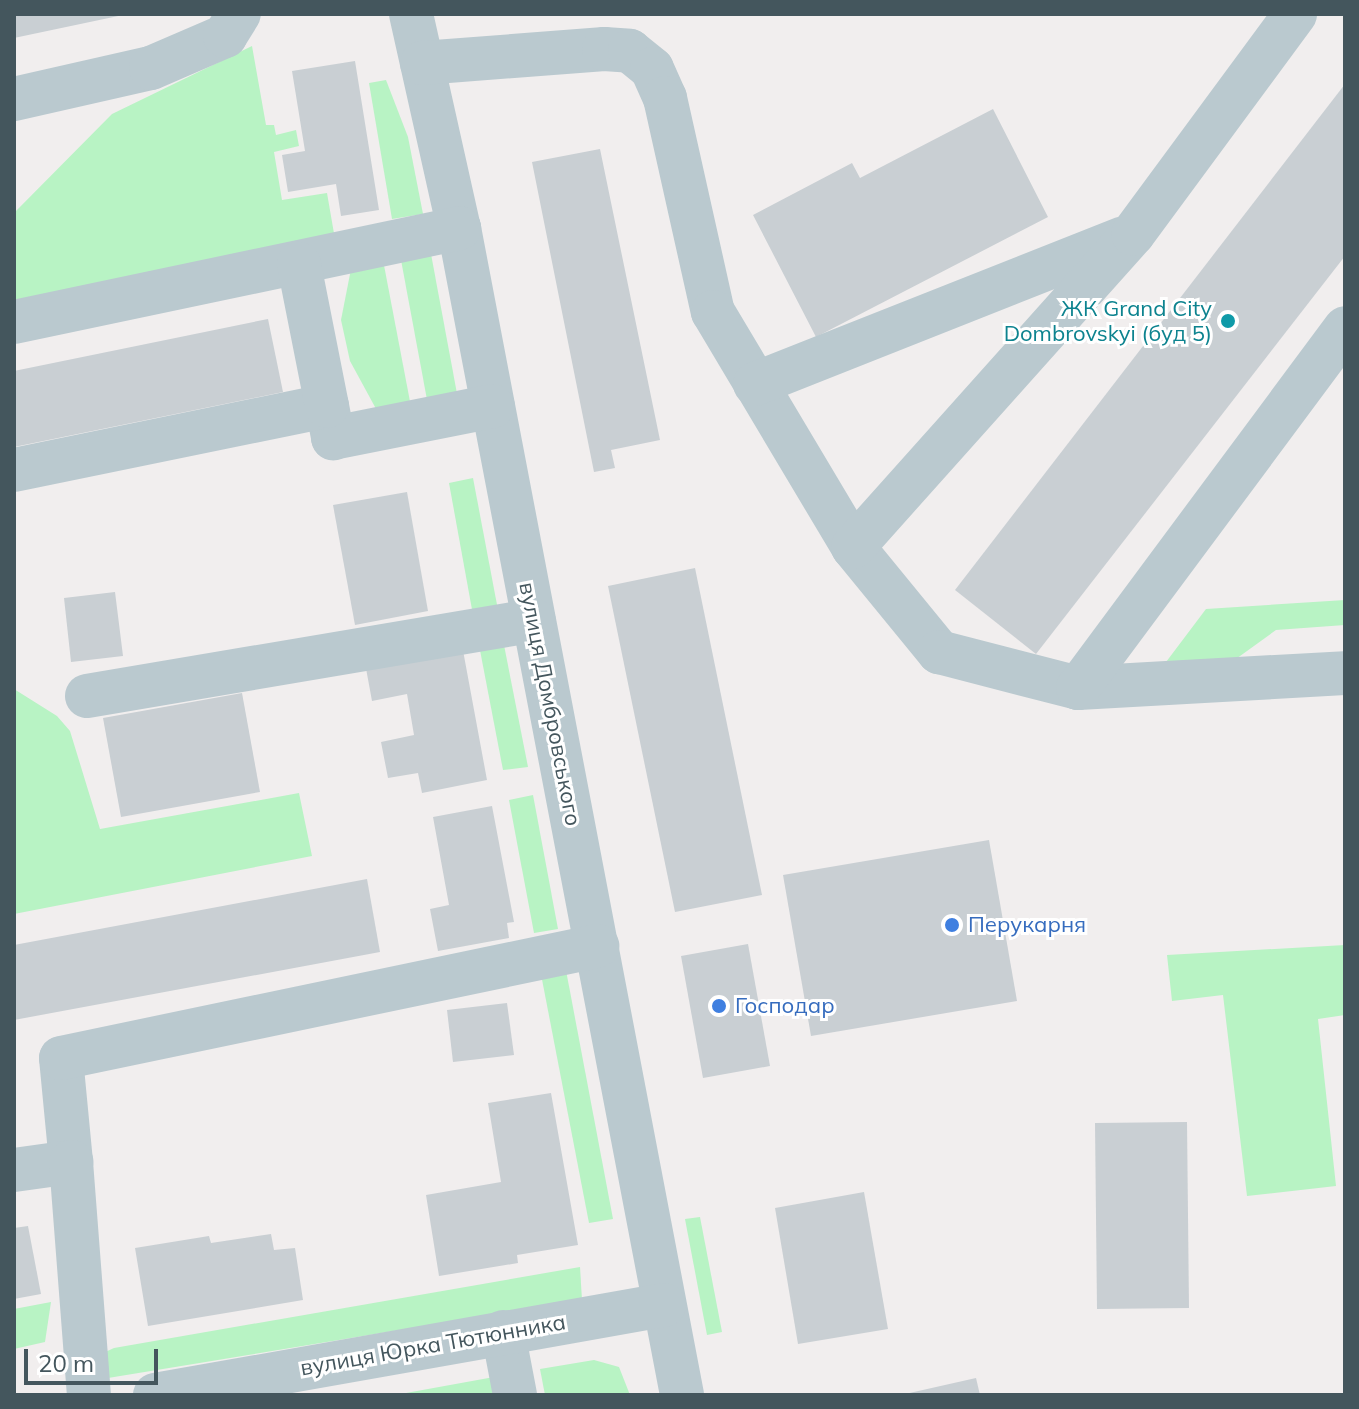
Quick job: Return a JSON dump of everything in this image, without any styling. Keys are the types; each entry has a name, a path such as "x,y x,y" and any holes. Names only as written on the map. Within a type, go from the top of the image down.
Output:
{"street":[{"path":"14,99 151,68 225,36 239,14"},
{"name":"вулиця Домбровського","path":"411,14 459,228 682,1395"},
{"path":"853,547 1133,234 1295,14"},
{"path":"422,63 604,49 630,51 652,69 665,98 713,312 853,547 939,652 1078,688 1345,673"},
{"path":"14,322 459,228"},
{"path":"755,384 1133,234"},
{"path":"299,264 333,438 493,406"},
{"path":"1078,688 1345,328"},
{"path":"14,470 327,406"},
{"path":"87,696 534,620"},
{"path":"89,1395 61,1058 597,946"},
{"path":"14,1170 71,1162"},
{"name":"вулиця Юрка Тютюнника","path":"155,1395 664,1305"},
{"path":"503,1332 515,1395"}],"green space":[{"path":"252,46 266,125 274,125 276,135 296,130 299,146 274,152 282,200 327,193 336,245 14,311 14,213 112,114"},
{"path":"386,80 408,137 423,214 392,219 369,83"},
{"path":"431,254 458,399 428,405 401,260"},
{"path":"383,260 412,412 381,418 350,361 341,320 351,269"},
{"path":"473,478 498,610 473,615 449,483"},
{"path":"1345,600 1345,625 1276,630 1222,669 1157,674 1206,609"},
{"path":"503,640 528,767 503,770 479,645"},
{"path":"14,689 57,716 70,731 100,829 299,793 312,856 14,914"},
{"path":"533,795 558,929 534,933 509,800"},
{"path":"1345,945 1345,1015 1318,1019 1336,1186 1247,1196 1223,995 1172,1001 1167,955"},
{"path":"565,965 613,1219 589,1223 540,969"},
{"path":"700,1217 722,1332 707,1335 685,1219"},
{"path":"580,1267 582,1300 108,1378 103,1353 114,1348"},
{"path":"51,1302 45,1342 14,1349 14,1309"},
{"path":"594,1360 619,1367 630,1395 545,1395 540,1369"},
{"path":"494,1377 502,1395 395,1395"}],"building":[{"path":"14,14 123,14 123,15 14,38"},
{"path":"355,61 379,210 341,216 336,184 288,192 282,155 305,151 292,71"},
{"name":"ЖК Grand City Dombrovskyi (буд 5)","path":"1345,84 1345,256 1036,654 955,590"},
{"path":"993,109 1048,217 816,337 753,215 852,163 860,178"},
{"path":"600,149 660,440 611,450 615,468 594,472 532,162"},
{"path":"268,319 283,392 14,447 14,371"},
{"path":"407,492 428,611 355,625 333,505"},
{"path":"695,568 762,895 675,912 608,586"},
{"path":"115,592 123,656 71,662 64,598"},
{"path":"462,645 487,780 422,793 418,773 388,778 381,742 414,735 407,694 372,701 365,663"},
{"path":"242,693 260,792 121,817 103,718"},
{"path":"492,806 514,922 507,923 509,938 438,951 430,909 449,905 433,817"},
{"path":"989,840 1017,1001 811,1036 783,875"},
{"path":"367,879 380,952 14,1020 14,945"},
{"path":"748,944 770,1066 703,1078 681,956"},
{"path":"507,1003 514,1055 453,1062 447,1010"},
{"path":"551,1093 578,1245 517,1255 518,1263 439,1276 426,1195 501,1182 488,1103"},
{"path":"1187,1122 1189,1308 1097,1309 1095,1123"},
{"path":"864,1192 888,1329 798,1344 775,1208"},
{"path":"28,1226 41,1294 14,1299 14,1228"},
{"path":"271,1234 274,1250 295,1248 303,1300 148,1326 135,1248 209,1236 211,1243"},
{"path":"976,1378 980,1395 905,1395 905,1394"}],"place":[{"name":"ЖК Grand City Dombrovskyi (буд 5)","path":"1228,321"},
{"name":"Перукарня","path":"952,925"},
{"name":"Господар","path":"719,1006"}]}
